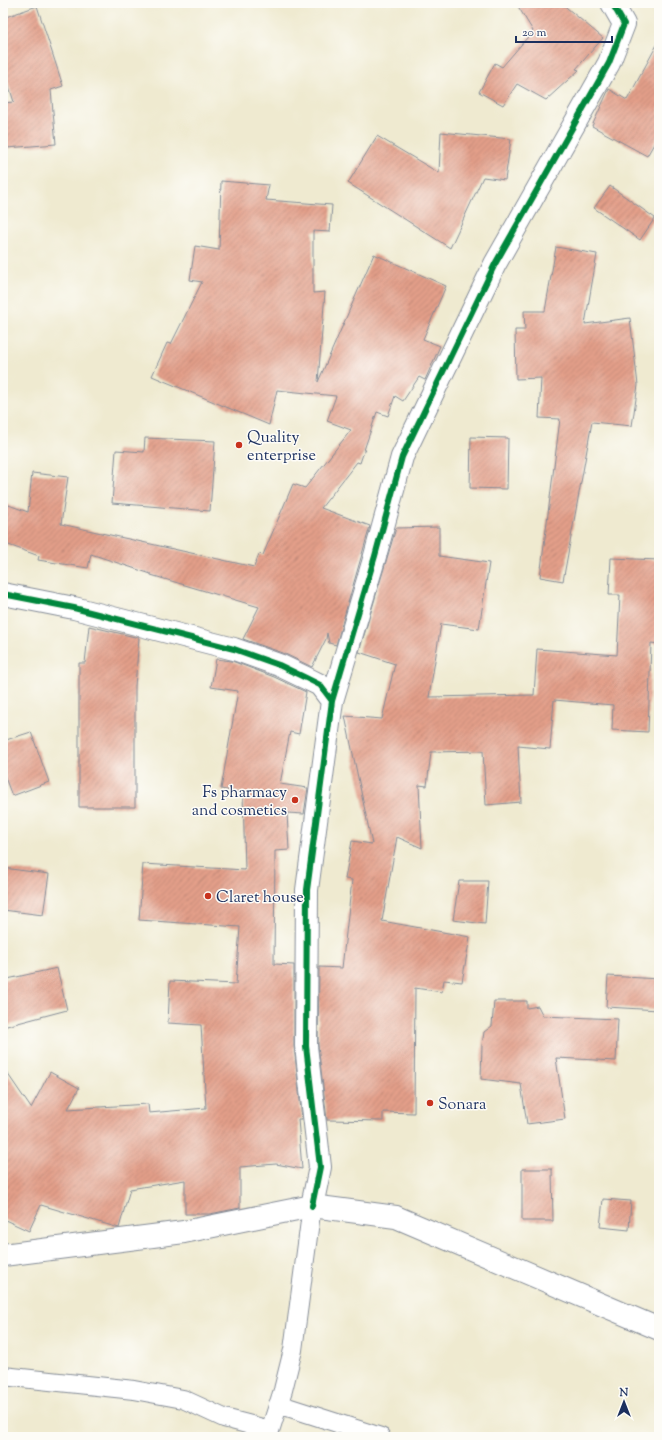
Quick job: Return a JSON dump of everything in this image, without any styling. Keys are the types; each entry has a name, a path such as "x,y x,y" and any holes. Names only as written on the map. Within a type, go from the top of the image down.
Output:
{"street":[{"path":"312,1206 320,1167 306,1046 307,890 332,701 375,556 402,457 495,264 610,62 624,24 612,3"},
{"path":"3,594 74,608 234,650 279,665 320,685 332,701"},
{"path":"3,1255 184,1232 312,1206 396,1217 659,1329"}],"lane":[{"path":"3,1376 134,1390 182,1399 224,1418 269,1433 293,1350 312,1206"},
{"path":"278,1404 381,1437"}],"building":[{"path":"516,3 561,3 603,38 576,69 579,70 546,100 517,84 503,105 479,92 495,63 502,67 533,31"},
{"path":"37,6 63,86 51,90 56,144 7,148 3,103 14,102 3,67 3,18"},
{"path":"659,41 659,135 647,156 592,126 609,89 627,100"},
{"path":"441,132 511,139 505,180 483,177 450,248 348,183 377,136 439,173"},
{"path":"221,181 269,185 266,200 332,205 330,232 313,231 313,293 325,292 318,382 374,254 446,286 423,339 440,346 425,380 419,377 403,401 395,396 388,416 377,412 364,450 366,450 360,463 357,462 321,508 370,526 336,645 329,643 327,633 326,639 312,667 283,653 243,639 259,607 151,575 91,554 88,568 38,560 39,556 3,543 3,503 28,512 32,473 68,477 61,524 254,567 259,554 263,555 293,484 305,488 351,430 327,421 336,396 277,390 269,425 152,376 167,343 171,344 202,282 190,280 195,246 219,250"},
{"path":"610,186 655,218 640,240 594,208"},
{"path":"556,247 597,254 585,324 630,318 638,385 632,426 592,422 563,581 540,577 560,419 539,418 541,378 516,379 515,330 525,330 524,311 545,311"},
{"path":"471,437 508,438 507,489 470,488"},
{"path":"145,438 215,441 210,511 112,503 116,450 144,452"},
{"path":"439,527 439,556 489,563 479,629 441,624 429,697 534,695 537,649 617,655 620,595 609,595 611,558 659,560 659,644 651,643 648,732 612,730 613,705 554,700 550,749 518,746 521,802 486,805 483,751 431,752 427,786 419,785 422,848 397,837 382,921 470,937 462,982 444,980 442,992 415,988 414,1113 383,1112 383,1121 327,1120 318,1045 319,967 342,968 352,880 345,879 352,841 372,844 345,716 382,719 395,664 359,652 396,528"},
{"path":"89,626 139,638 135,686 135,807 79,807 79,663 85,663"},
{"path":"216,659 232,661 274,677 306,692 299,734 290,732 280,784 308,788 304,814 287,813 289,850 275,851 274,964 294,965 294,1046 302,1119 298,1119 302,1169 276,1164 240,1167 240,1208 210,1214 185,1214 185,1180 130,1189 119,1228 41,1205 29,1231 3,1219 3,1067 31,1108 50,1072 79,1088 68,1109 148,1104 149,1113 206,1108 201,1025 168,1023 170,981 236,984 240,927 139,920 143,864 245,870 243,793 221,789 238,691 211,687"},
{"path":"31,732 49,782 12,796 3,772 3,741"},
{"path":"3,868 49,874 43,915 3,910"},
{"path":"459,881 488,881 485,924 453,920"},
{"path":"57,968 67,1010 3,1027 3,980"},
{"path":"608,976 659,979 659,1010 606,1007"},
{"path":"494,1001 527,1001 527,1008 538,1006 543,1016 618,1019 616,1061 556,1058 565,1119 527,1124 521,1084 481,1079 484,1032 492,1026"},
{"path":"522,1169 552,1169 553,1221 522,1221"},
{"path":"603,1199 631,1201 629,1230 600,1227"}],"cycle path":[{"path":"332,701 375,556 402,457 495,264 609,63 624,24 612,3"},
{"path":"3,594 74,608 234,649 279,665 320,685 332,701 307,890 306,1046 320,1167 312,1206"}],"place":[{"name":"Quality enterprise","path":"239,445"},
{"name":"Fs pharmacy and cosmetics","path":"295,800"},
{"name":"Claret house","path":"208,896"},
{"name":"Sonara","path":"430,1103"}]}
